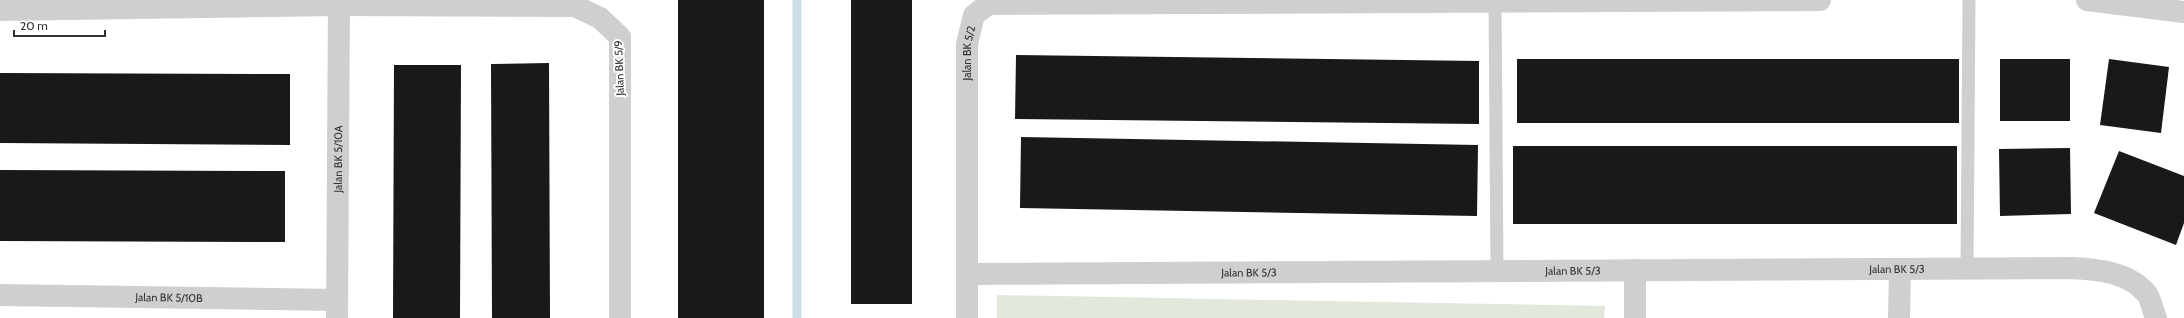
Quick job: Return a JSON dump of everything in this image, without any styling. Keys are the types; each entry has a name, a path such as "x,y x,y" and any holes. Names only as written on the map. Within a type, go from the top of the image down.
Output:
{"street":[{"name":"Jalan BK 5/2","path":"967,318 967,44 974,15 989,4 1820,0"},
{"path":"2087,0 2184,12"},
{"name":"Jalan BK 5/9","path":"0,10 339,2 575,6 600,18 620,37 620,318"},
{"name":"Jalan BK 5/10A","path":"337,309 339,2"},
{"path":"1899,318 1900,269"},
{"name":"Jalan BK 5/3","path":"967,274 2097,269 2126,278 2147,295 2156,318"},
{"path":"1635,270 1635,318"},
{"name":"Jalan BK 5/10B","path":"0,295 337,309"}],"lane":[{"path":"1967,269 1969,0"},
{"path":"1495,1 1496,271"}],"shaded area":[{"path":"997,295 1605,306 1604,318 997,318"}],"building":[{"path":"678,0 764,0 764,318 678,318"},
{"path":"851,0 912,0 912,304 851,304"},
{"path":"1016,55 1479,61 1479,124 1015,119"},
{"path":"1517,59 1959,59 1959,123 1517,123"},
{"path":"2000,59 2070,59 2070,121 2000,121"},
{"path":"2109,59 2169,67 2161,133 2100,125"},
{"path":"549,63 550,318 492,318 491,64"},
{"path":"394,65 461,65 460,318 393,318"},
{"path":"0,73 290,74 290,145 0,143"},
{"path":"1021,137 1478,145 1477,216 1020,208"},
{"path":"1513,146 1957,146 1957,224 1513,224"},
{"path":"2070,148 2071,214 2000,216 1999,149"},
{"path":"2119,151 2184,176 2184,223 2176,245 2094,213"},
{"path":"0,170 285,171 285,242 0,241"}],"waterway":[{"path":"797,0 797,318"}]}
